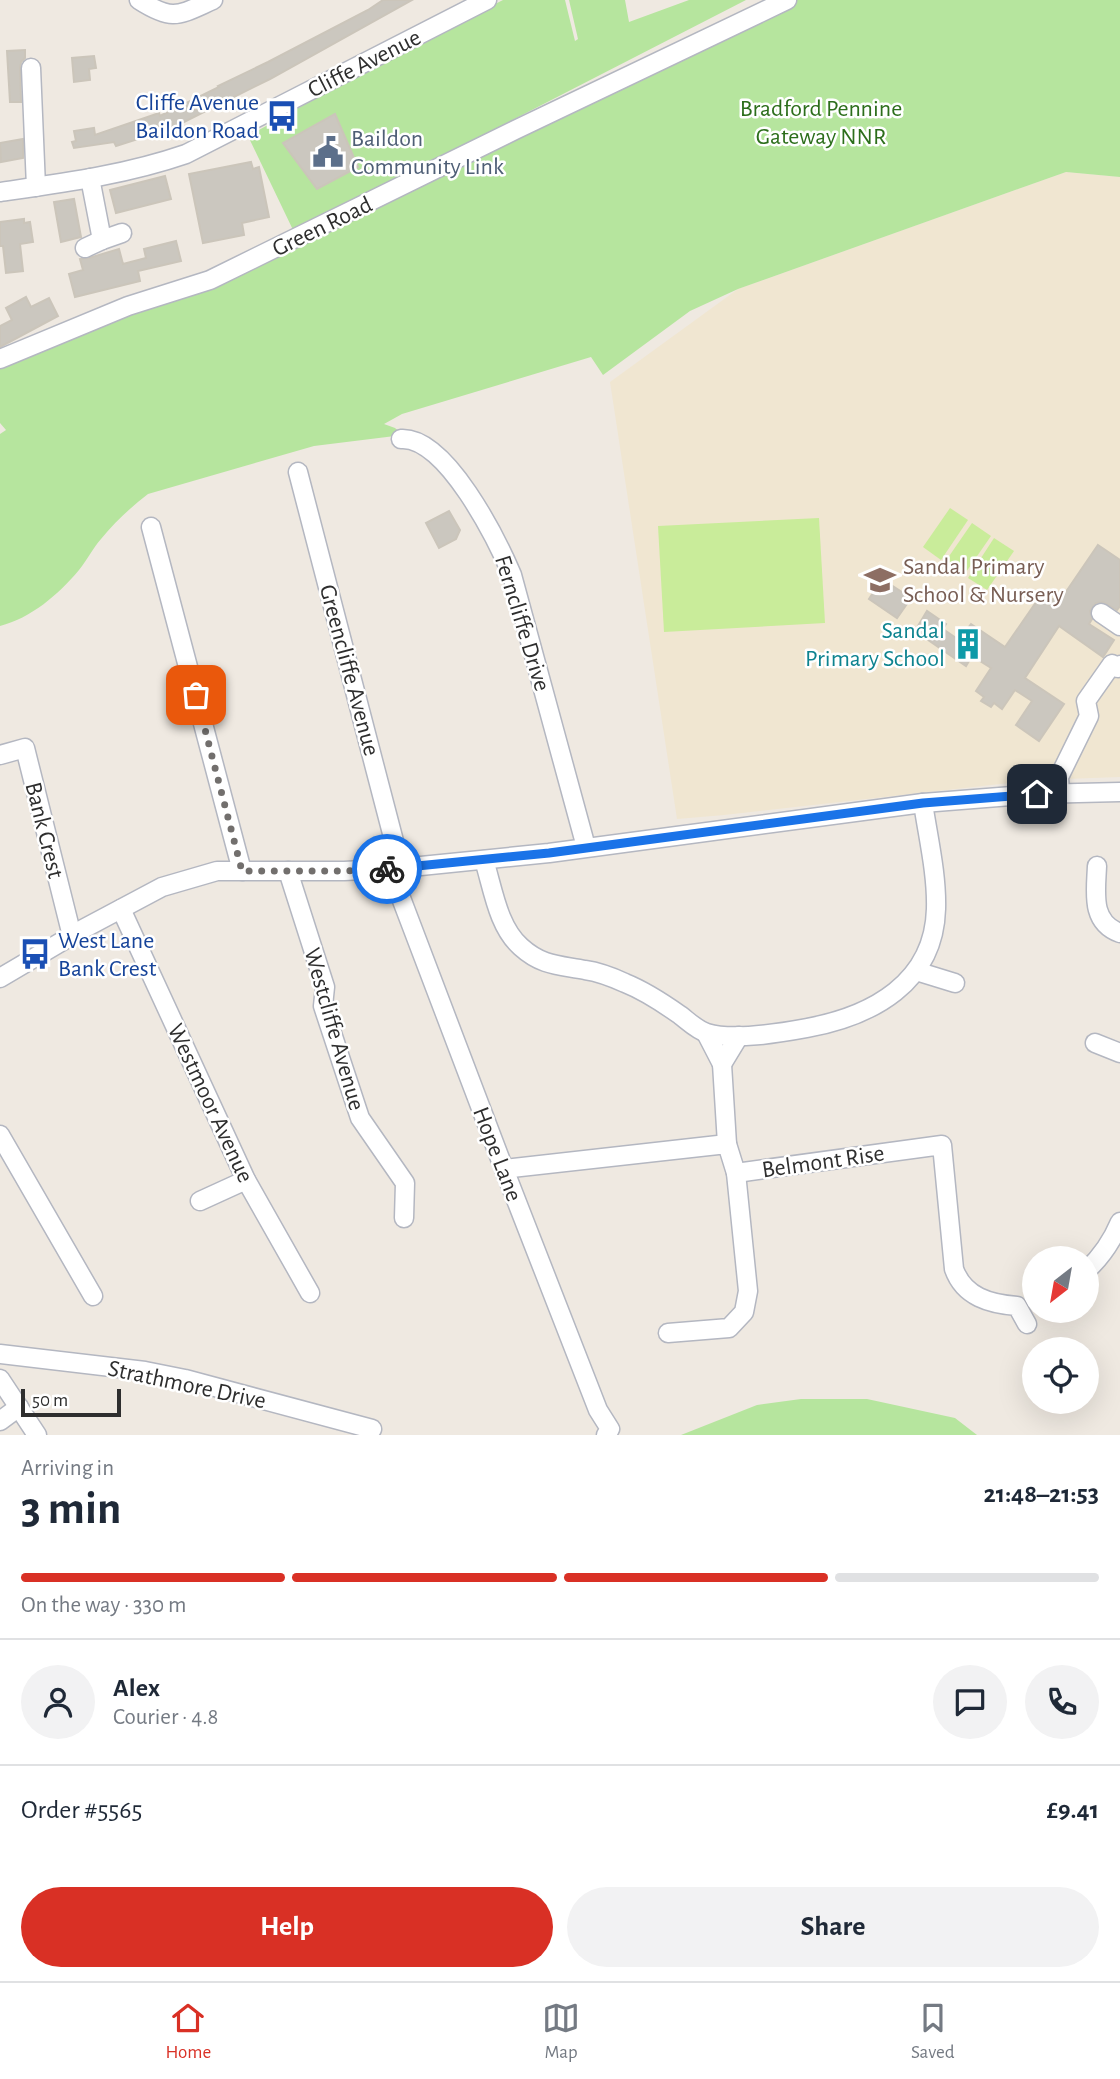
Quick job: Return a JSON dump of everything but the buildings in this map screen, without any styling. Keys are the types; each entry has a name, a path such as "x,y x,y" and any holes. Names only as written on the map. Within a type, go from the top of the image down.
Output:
{"street":[{"path":"139,0 159,12 178,15 213,0"},
{"name":"Cliffe Avenue","path":"0,192 151,166 186,154 487,0"},
{"name":"Green Road","path":"0,359 128,306 210,280 787,0"},
{"path":"31,68 36,187"},
{"path":"90,178 102,240"},
{"path":"85,247 122,233"},
{"name":"Ferncliffe Drive","path":"401,439 409,438 419,442 445,465 475,504 495,537 512,575 586,847"},
{"name":"Greencliffe Avenue","path":"298,471 396,868"},
{"path":"151,527 242,871"},
{"path":"1101,613 1120,626"},
{"path":"1060,793 1059,776 1088,716 1086,701 1112,664 1118,668 1120,665"},
{"name":"Bank Crest","path":"0,755 25,748 72,936"},
{"path":"0,978 162,887 217,871 344,871 396,868 484,860 923,803 1060,793 1120,792"},
{"path":"706,1033 739,1036 796,1030 846,1019 886,999 901,988 916,971 927,949 936,910 923,803"},
{"path":"484,860 505,926 526,951 547,964 583,969 622,981 667,1006 706,1033 722,1064 727,1144"},
{"path":"1097,866 1098,914 1104,923 1120,933"},
{"name":"Hope Lane","path":"396,868 503,1169 598,1410 610,1429 606,1435"},
{"name":"Westcliffe Avenue","path":"288,871 325,988 323,1006 360,1118 405,1183 404,1218"},
{"name":"Westmoor Avenue","path":"121,909 246,1180 310,1293"},
{"path":"916,971 955,983"},
{"path":"722,1064 739,1036"},
{"path":"1095,1043 1120,1053"},
{"path":"0,1135 93,1296"},
{"name":"Belmont Rise","path":"503,1169 727,1144 736,1173 942,1145 954,1269 958,1279 972,1294 982,1299 1022,1304"},
{"path":"668,1333 729,1328 744,1312 748,1292 736,1173"},
{"path":"200,1201 246,1180"},
{"path":"1099,1258 1120,1222"},
{"name":"Strathmore Drive","path":"0,1354 145,1371 185,1379 372,1429"},
{"path":"0,1379 37,1435"},
{"path":"0,1421 19,1407"}],"shaded area":[{"name":"Sandal Primary School & Nursery","path":"1066,172 1120,177 1120,777 1037,780 677,819 610,382 738,289"}],"green space":[{"path":"503,0 565,0 575,41 578,39 569,0 625,0 629,22 689,0 746,0 294,232 248,136 380,62"},
{"name":"Bradford Pennine Gateway NNR","path":"794,0 1120,0 1120,177 1066,172 738,289 690,311 603,375 591,357 402,414 384,424 403,435 314,446 148,494 112,527 79,570 53,597 33,611 0,626 0,434 6,430 0,423 0,369"},
{"path":"950,508 968,520 941,560 923,547"},
{"path":"819,518 825,623 664,632 658,526"},
{"path":"972,523 991,536 964,575 945,562"},
{"path":"994,538 1014,551 987,590 968,578"},
{"path":"801,1399 867,1399 955,1418 977,1435 681,1435 757,1405"}],"way so far":[{"path":"196,695 242,871 387,869"}],"place":[{"name":"Cliffe Avenue Baildon Road","path":"282,116"},
{"name":"Baildon Community Link","path":"328,152"},
{"name":"Sandal Primary School & Nursery","path":"880,580"},
{"name":"Sandal Primary School","path":"968,644"},
{"name":"West Lane Bank Crest","path":"35,954"}],"route":[{"path":"387,869 549,853 923,803 1037,794"}]}
